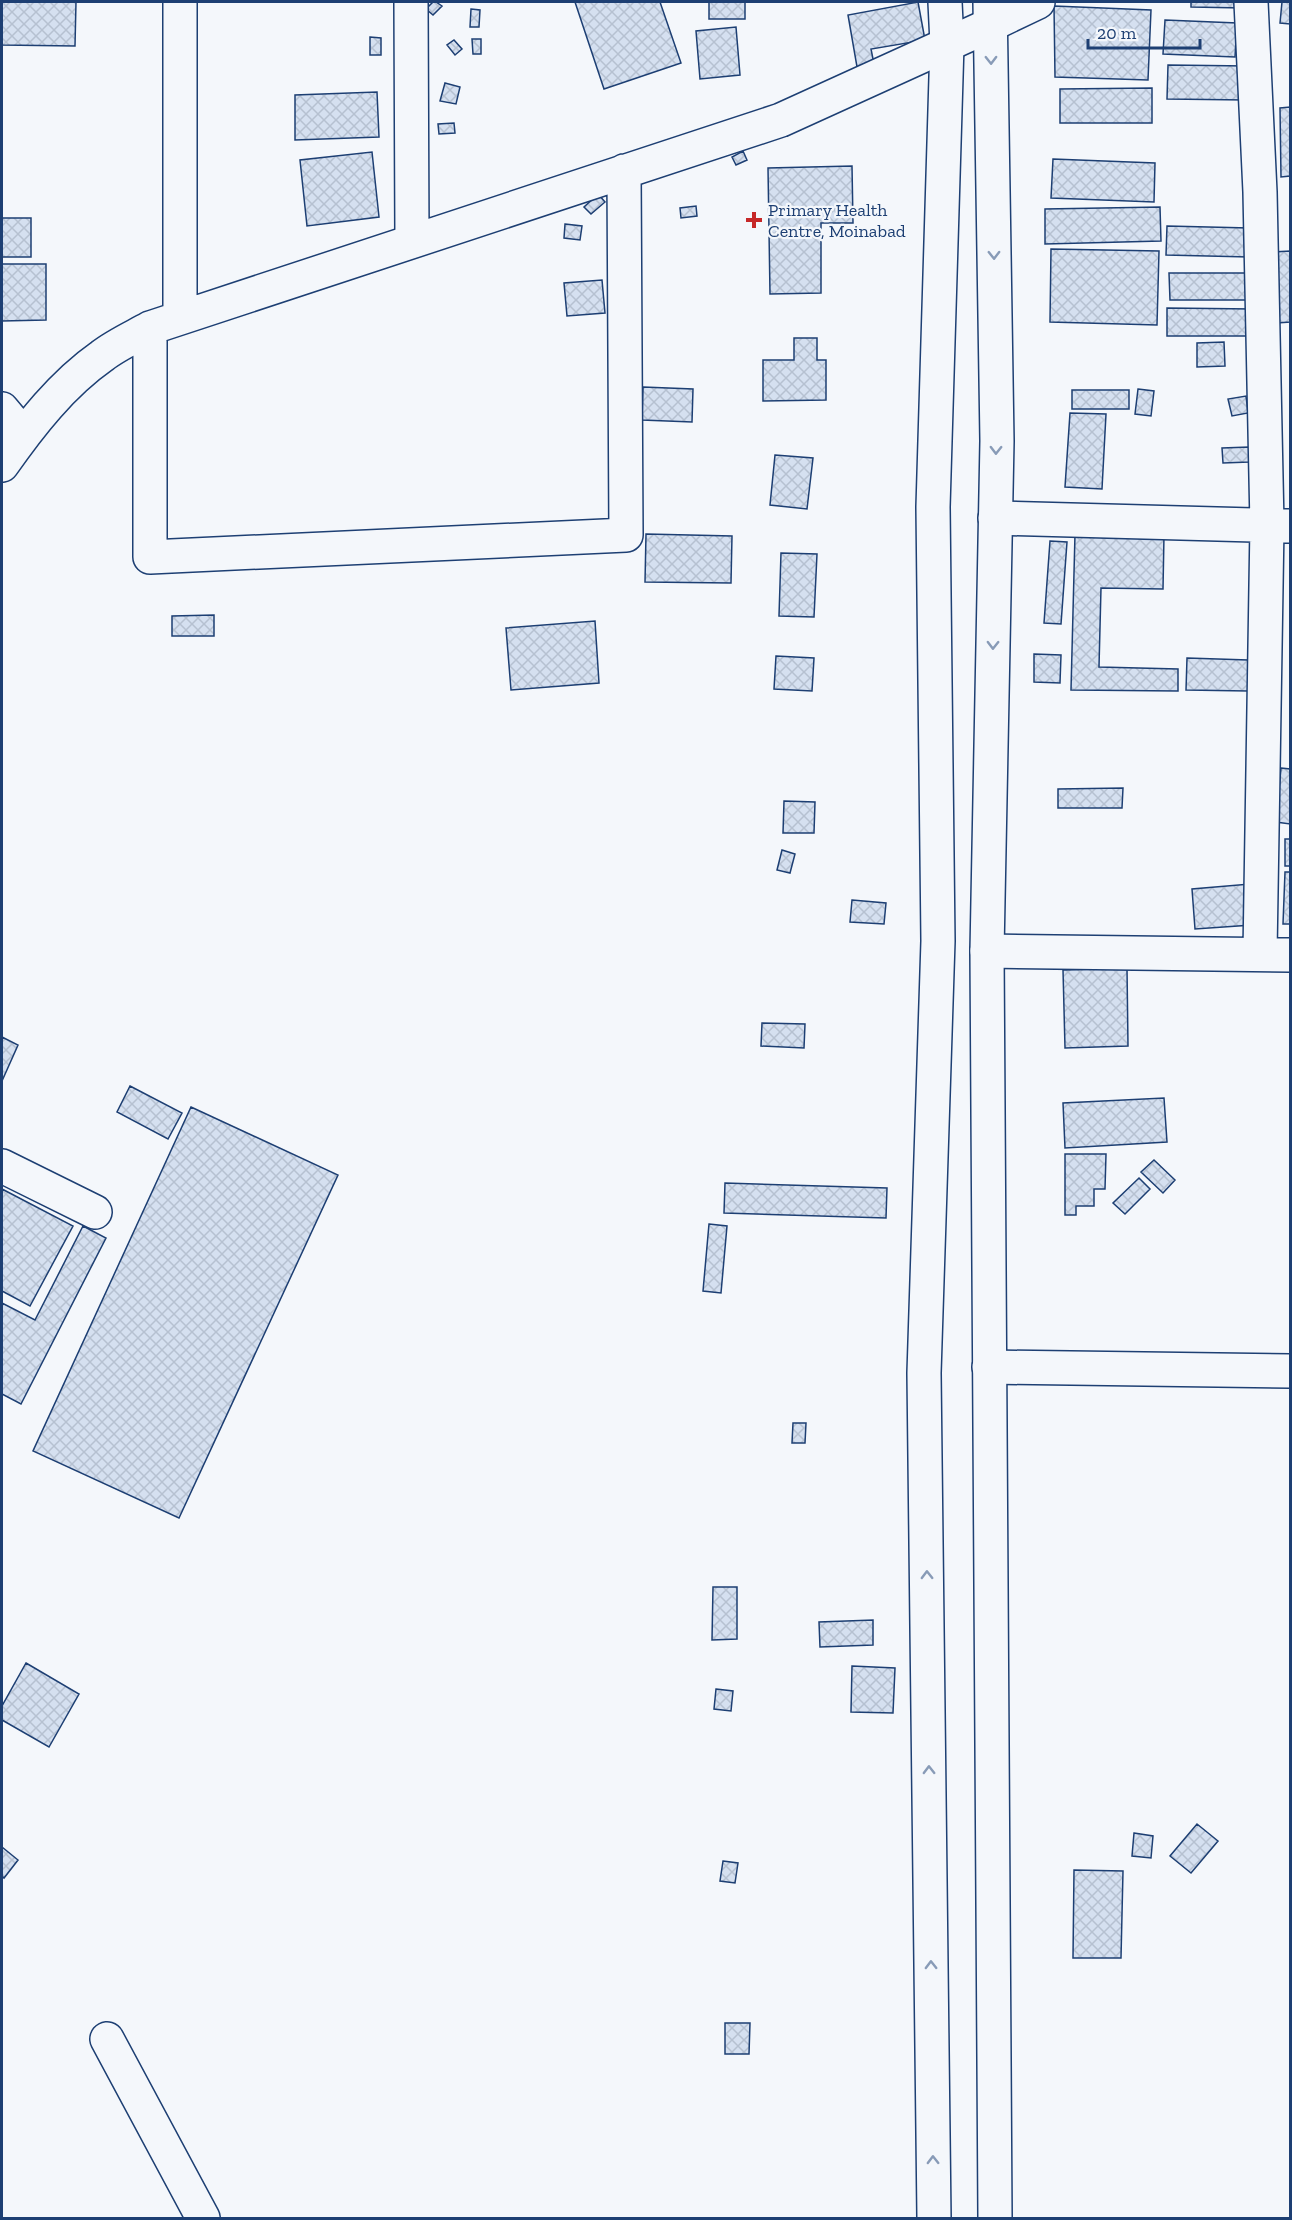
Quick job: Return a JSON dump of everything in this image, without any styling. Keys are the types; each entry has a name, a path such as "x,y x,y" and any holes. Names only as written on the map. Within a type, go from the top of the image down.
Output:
{"main road":[{"path":"180,2 180,317"},
{"path":"411,2 412,241"},
{"path":"934,2218 924,1373 938,941 933,507 947,44 945,2"},
{"path":"2,465 23,434 70,383 102,355 150,328 781,120 947,44 990,13 1038,2"},
{"path":"987,951 1275,954 1279,526 1251,2"},
{"path":"990,13 997,441 987,951 995,2218"},
{"path":"150,328 150,557 626,535 624,171"},
{"path":"2,409 23,434"},
{"path":"995,518 1279,526"},
{"path":"2,1166 95,1212"},
{"path":"989,1367 1290,1371"},
{"path":"107,2039 203,2218"}],"building":[{"path":"2,2 76,2 75,46 2,45"},
{"path":"433,2 442,6 433,15 426,9"},
{"path":"575,2 660,2 681,63 604,89"},
{"path":"709,2 745,2 745,19 709,19"},
{"path":"918,2 925,40 871,49 874,64 857,67 848,15"},
{"path":"1191,2 1243,2 1243,8 1191,7"},
{"path":"1282,2 1290,2 1290,24 1280,23"},
{"path":"1054,6 1151,10 1148,80 1055,77"},
{"path":"471,9 480,10 479,27 470,27"},
{"path":"1165,20 1237,23 1235,57 1163,54"},
{"path":"736,27 740,75 700,79 696,31"},
{"path":"370,37 381,38 381,55 370,55"},
{"path":"472,39 481,39 481,54 473,54"},
{"path":"454,40 462,49 455,55 447,45"},
{"path":"1168,65 1247,66 1246,100 1167,99"},
{"path":"445,83 460,87 456,104 440,101"},
{"path":"1152,88 1152,123 1060,123 1060,89"},
{"path":"377,92 379,137 295,140 295,95"},
{"path":"1290,107 1290,176 1281,177 1280,108"},
{"path":"454,123 455,133 439,134 438,124"},
{"path":"743,151 747,160 736,165 732,157"},
{"path":"372,152 379,217 307,226 300,160"},
{"path":"1053,159 1155,163 1154,202 1051,198"},
{"path":"852,166 853,223 821,223 821,293 770,294 768,168"},
{"path":"598,194 605,202 591,214 584,207"},
{"path":"696,206 697,216 681,218 680,208"},
{"path":"1160,207 1161,241 1045,244 1045,209"},
{"path":"2,218 31,218 31,257 2,257"},
{"path":"565,224 582,226 580,240 564,238"},
{"path":"1167,226 1249,228 1249,257 1166,255"},
{"path":"1051,249 1159,251 1157,325 1050,322"},
{"path":"1290,251 1290,322 1277,323 1273,252"},
{"path":"2,264 46,264 46,320 2,321"},
{"path":"1169,273 1249,273 1249,300 1170,300"},
{"path":"602,280 605,313 567,316 564,283"},
{"path":"1167,308 1253,309 1253,336 1167,336"},
{"path":"794,338 817,338 817,360 826,360 826,400 763,401 763,360 794,360"},
{"path":"1224,342 1225,366 1197,367 1197,343"},
{"path":"643,387 693,389 692,422 642,420"},
{"path":"1138,389 1154,391 1151,416 1135,414"},
{"path":"1072,390 1129,390 1129,409 1072,409"},
{"path":"1246,396 1248,413 1232,416 1228,399"},
{"path":"1070,413 1106,414 1102,489 1065,487"},
{"path":"1249,447 1249,462 1223,463 1222,448"},
{"path":"775,455 813,458 807,509 770,505"},
{"path":"646,534 732,536 731,583 645,582"},
{"path":"1075,534 1164,535 1163,589 1101,588 1099,667 1178,669 1178,691 1071,690"},
{"path":"1050,541 1067,542 1061,624 1044,623"},
{"path":"781,553 817,554 814,617 779,616"},
{"path":"214,615 214,636 172,636 172,616"},
{"path":"595,621 599,683 511,690 506,628"},
{"path":"1034,654 1061,655 1060,683 1034,682"},
{"path":"776,656 814,658 812,691 774,689"},
{"path":"1187,658 1248,660 1248,691 1186,690"},
{"path":"1281,768 1290,769 1290,824 1276,822"},
{"path":"1123,788 1122,808 1058,808 1058,789"},
{"path":"784,801 815,802 814,833 783,833"},
{"path":"1285,839 1290,839 1290,866 1285,866"},
{"path":"782,850 795,854 790,873 777,870"},
{"path":"1285,872 1290,872 1290,924 1283,924"},
{"path":"1250,884 1252,925 1195,929 1192,889"},
{"path":"852,900 886,903 884,924 850,922"},
{"path":"1127,968 1128,1046 1065,1048 1063,970"},
{"path":"762,1023 805,1024 804,1048 761,1046"},
{"path":"2,1037 18,1045 2,1081"},
{"path":"130,1086 182,1113 168,1139 117,1112"},
{"path":"1164,1098 1167,1142 1065,1148 1063,1103"},
{"path":"191,1107 338,1175 179,1518 33,1451"},
{"path":"1065,1154 1106,1154 1105,1189 1094,1189 1094,1206 1076,1206 1076,1215 1065,1215"},
{"path":"1154,1160 1175,1180 1163,1193 1141,1172"},
{"path":"1139,1178 1150,1189 1125,1214 1113,1203"},
{"path":"725,1183 887,1188 886,1218 724,1213"},
{"path":"2,1189 73,1226 30,1306 2,1291"},
{"path":"709,1224 727,1226 721,1293 703,1291"},
{"path":"83,1226 106,1238 21,1404 2,1394 2,1303 35,1320"},
{"path":"793,1423 806,1423 805,1443 792,1443"},
{"path":"713,1587 737,1587 737,1639 712,1640"},
{"path":"873,1620 873,1645 820,1647 819,1622"},
{"path":"26,1663 79,1694 49,1747 2,1720 2,1706"},
{"path":"852,1666 895,1668 893,1713 851,1712"},
{"path":"716,1689 733,1691 731,1711 714,1709"},
{"path":"1197,1824 1218,1841 1191,1873 1170,1856"},
{"path":"1134,1833 1153,1836 1151,1858 1132,1856"},
{"path":"2,1847 18,1860 4,1878 2,1876"},
{"path":"723,1861 738,1863 735,1883 720,1881"},
{"path":"1074,1870 1123,1871 1121,1958 1073,1958"},
{"path":"725,2023 750,2023 749,2054 725,2054"}],"place":[{"name":"Primary Health Centre, Moinabad","path":"754,220"}]}
